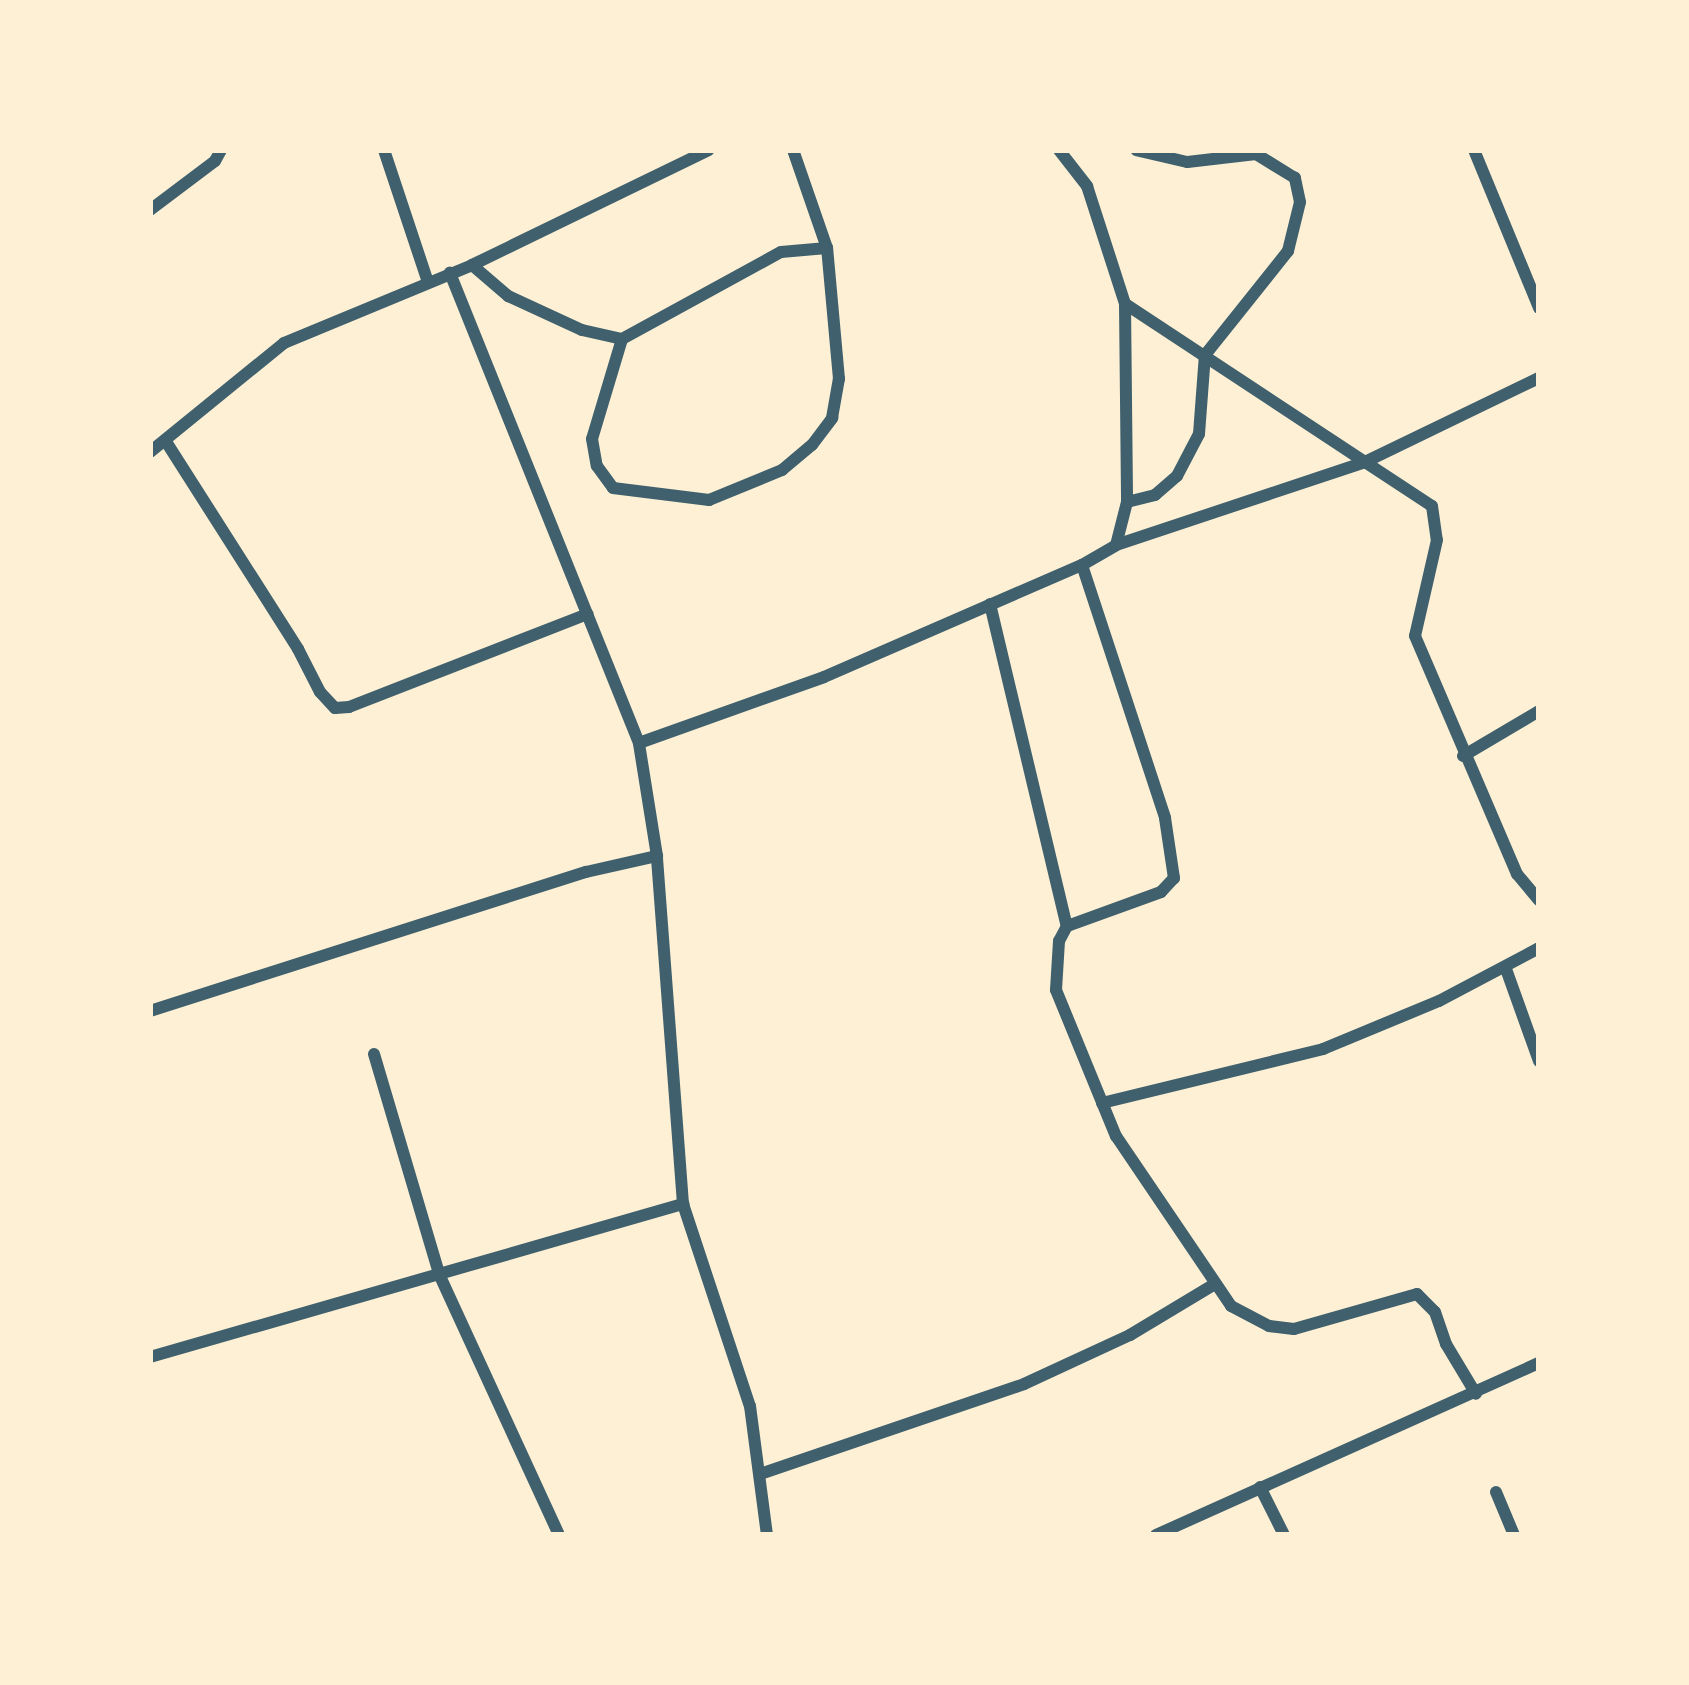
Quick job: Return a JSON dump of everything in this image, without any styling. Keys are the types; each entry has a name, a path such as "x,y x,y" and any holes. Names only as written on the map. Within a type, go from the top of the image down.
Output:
{"street":[{"path":"150,210 215,161 221,150"},
{"path":"385,150 428,282"},
{"path":"150,452 284,343 472,265 709,150"},
{"path":"622,339 592,439 597,466 613,488 709,500 782,470 812,445 832,418 839,379 827,248 793,150"},
{"path":"1059,150 1087,186 1125,304 1127,502 1116,545"},
{"path":"1127,502 1155,494 1177,476 1199,434 1205,355 1288,251 1298,220 1300,189 1278,163 1256,154 1187,161 1136,150"},
{"path":"1474,150 1539,308"},
{"path":"472,265 508,296 582,330 622,339 782,252 827,248"},
{"path":"450,273 640,743 657,856 683,1204 750,1406 767,1535"},
{"path":"1125,304 1432,506 1437,540 1415,636 1517,874 1539,900"},
{"path":"640,743 824,677 1082,566 1116,545 1365,462 1539,378"},
{"path":"165,440 287,631 320,692 335,708 587,614"},
{"path":"1067,926 1161,892 1174,878 1165,818 1082,566"},
{"path":"990,604 1067,926 1059,941 1056,991 1115,1136 1214,1284 1249,1318 1294,1329 1417,1294 1435,1312 1446,1344 1476,1394"},
{"path":"1463,756 1539,710"},
{"path":"150,1011 586,872 657,856"},
{"path":"1102,1103 1323,1049 1505,969 1539,948"},
{"path":"1505,969 1539,1061"},
{"path":"374,1054 439,1274 559,1535"},
{"path":"150,1357 683,1204"},
{"path":"760,1474 1024,1384 1130,1335 1214,1284"},
{"path":"1156,1535 1539,1363"},
{"path":"1261,1487 1284,1535"},
{"path":"1496,1492 1514,1535"}]}
